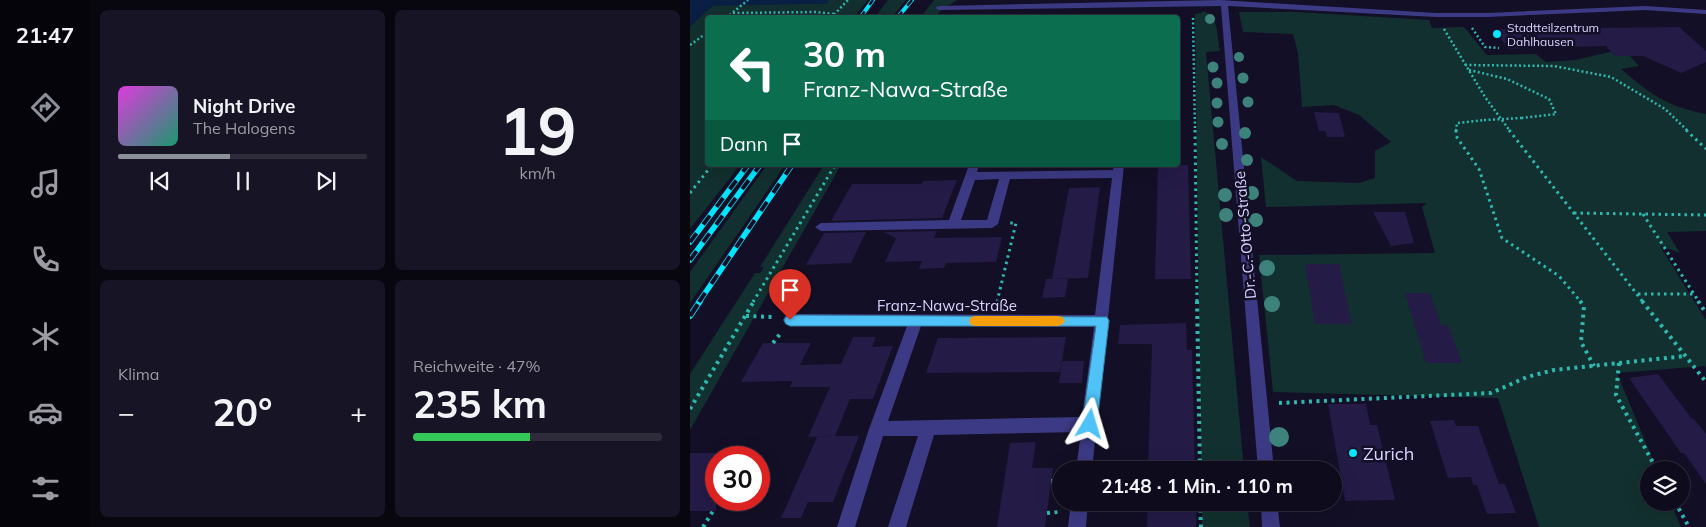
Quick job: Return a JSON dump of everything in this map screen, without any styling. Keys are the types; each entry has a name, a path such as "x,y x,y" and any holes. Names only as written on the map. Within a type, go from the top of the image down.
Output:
{"street":[{"path":"939,8 1138,10 1224,2 1436,15 1644,8 1706,12"},
{"name":"Dr.-C.-Otto-Straße","path":"1224,2 1265,461"},
{"path":"954,224 972,171 1006,176 1118,169 1103,321 1085,461"},
{"path":"821,227 992,224 1006,176"},
{"name":"Franz-Nawa-Straße","path":"790,320 1103,321"},
{"path":"846,527 877,429 916,321"},
{"path":"877,429 1090,424"},
{"path":"897,527 928,428"},
{"path":"1077,527 1079,511"},
{"path":"1270,511 1271,527"}],"path":[{"path":"730,15 748,0"},
{"path":"732,13 816,12 834,14 848,0"},
{"path":"1193,5 1200,461"},
{"path":"1436,15 1485,97 1523,149 1706,382"},
{"path":"1463,15 1483,45 1499,48"},
{"path":"690,46 705,34"},
{"path":"1465,65 1554,66 1611,77 1665,109 1706,149"},
{"path":"1468,70 1506,79 1549,99 1556,114 1457,123 1456,136 1479,169 1502,238 1558,276 1584,306 1581,342 1594,366"},
{"path":"690,193 710,167"},
{"path":"690,409 834,167"},
{"path":"1574,213 1706,215"},
{"path":"1643,213 1706,313"},
{"path":"992,224 1016,223 993,321"},
{"path":"1637,294 1694,294"},
{"path":"745,316 770,316 790,320"},
{"path":"1281,402 1491,393 1540,373 1685,356"},
{"path":"1620,363 1616,395 1652,461"},
{"path":"703,527 713,511"},
{"path":"1200,511 1201,527"},
{"path":"1680,511 1689,527"}],"green space":[{"path":"719,0 868,0 856,15 705,15 705,167 738,167 690,229 690,26"},
{"path":"888,0 906,0 894,15 877,15"},
{"path":"934,0 957,0 937,15 922,15"},
{"path":"1202,11 1208,13 1212,17 1216,27 1220,51 1206,52 1243,461 1201,461 1195,14 1202,13"},
{"path":"1239,12 1297,12 1429,20 1432,28 1464,27 1487,55 1536,54 1546,62 1575,60 1614,51 1630,56 1639,66 1621,69 1651,93 1669,103 1706,114 1706,231 1667,232 1680,253 1660,246 1706,320 1706,368 1705,366 1617,373 1653,461 1640,461 1640,511 1674,511 1681,527 1539,527 1498,398 1273,392 1259,255 1435,253 1422,207 1427,203 1266,207 1261,157 1297,181 1359,183 1375,178 1375,151 1391,142 1359,115 1334,105 1302,107 1298,53 1293,34 1243,32"},
{"path":"766,167 784,167 690,303 690,272"},
{"path":"823,167 840,167 690,430 690,374 755,273 760,273 764,267 760,267"},
{"path":"1202,511 1248,511 1250,527 1202,527"}],"water":[{"path":"690,0 719,0 690,26"}],"building":[{"path":"1679,27 1706,51 1706,62 1681,73 1643,56 1615,56 1606,46 1508,49 1494,29"},
{"path":"1314,112 1339,113 1345,137 1327,137 1325,131 1319,131"},
{"path":"1188,165 1191,279 1155,279 1158,167"},
{"path":"957,180 942,218 831,221 852,184 922,184 923,181"},
{"path":"1100,187 1088,278 1052,279 1069,188"},
{"path":"1373,212 1405,212 1414,243 1391,246"},
{"path":"937,231 934,238 1002,237 996,262 946,263 944,268 919,269 922,261 885,262 896,238 883,232"},
{"path":"866,232 851,263 806,265 824,233"},
{"path":"1305,264 1339,264 1352,324 1315,324"},
{"path":"1046,279 1068,279 1065,297 1042,298"},
{"path":"1405,293 1430,293 1441,325 1448,325 1462,363 1426,363"},
{"path":"1186,323 1187,350 1192,350 1195,461 1148,461 1152,344 1118,344 1120,325"},
{"path":"853,337 876,337 872,347 893,346 873,399 850,399 835,436 859,436 833,502 808,502 801,518 781,518 817,437 834,436 808,437 830,387 790,387 793,379 792,381 741,382 763,343 811,343 800,365 841,364"},
{"path":"1066,337 1060,372 926,373 938,338"},
{"path":"1062,361 1084,361 1082,383 1059,383"},
{"path":"1658,374 1692,419 1706,434 1706,484 1684,453 1681,453 1629,378"},
{"path":"1328,404 1366,404 1370,425 1377,425 1395,500 1345,501 1342,484 1342,461 1338,461"},
{"path":"1454,420 1456,426 1478,426 1499,484 1505,484 1516,513 1487,514 1477,485 1473,485 1471,477 1448,478 1430,421"},
{"path":"1036,442 1032,468 1052,468 1045,527 997,527 1010,443"},
{"path":"690,453 705,453 705,511 690,511"},
{"path":"1148,511 1196,511 1196,527 1147,527"}],"waterway":[{"path":"694,0 716,3 826,1"}],"railway":[{"path":"862,15 873,0"},
{"path":"900,15 912,0"},
{"path":"690,242 746,167"},
{"path":"690,260 759,167"},
{"path":"699,302 791,167"},
{"path":"690,316 700,301"}],"slow traffic":[{"path":"975,321 1058,321"}],"place":[{"name":"Stadtteilzentrum Dahlhausen","path":"1497,34"},
{"name":"Zurich","path":"1353,453"}],"route":[{"path":"790,320 1103,321 1090,424"}]}
